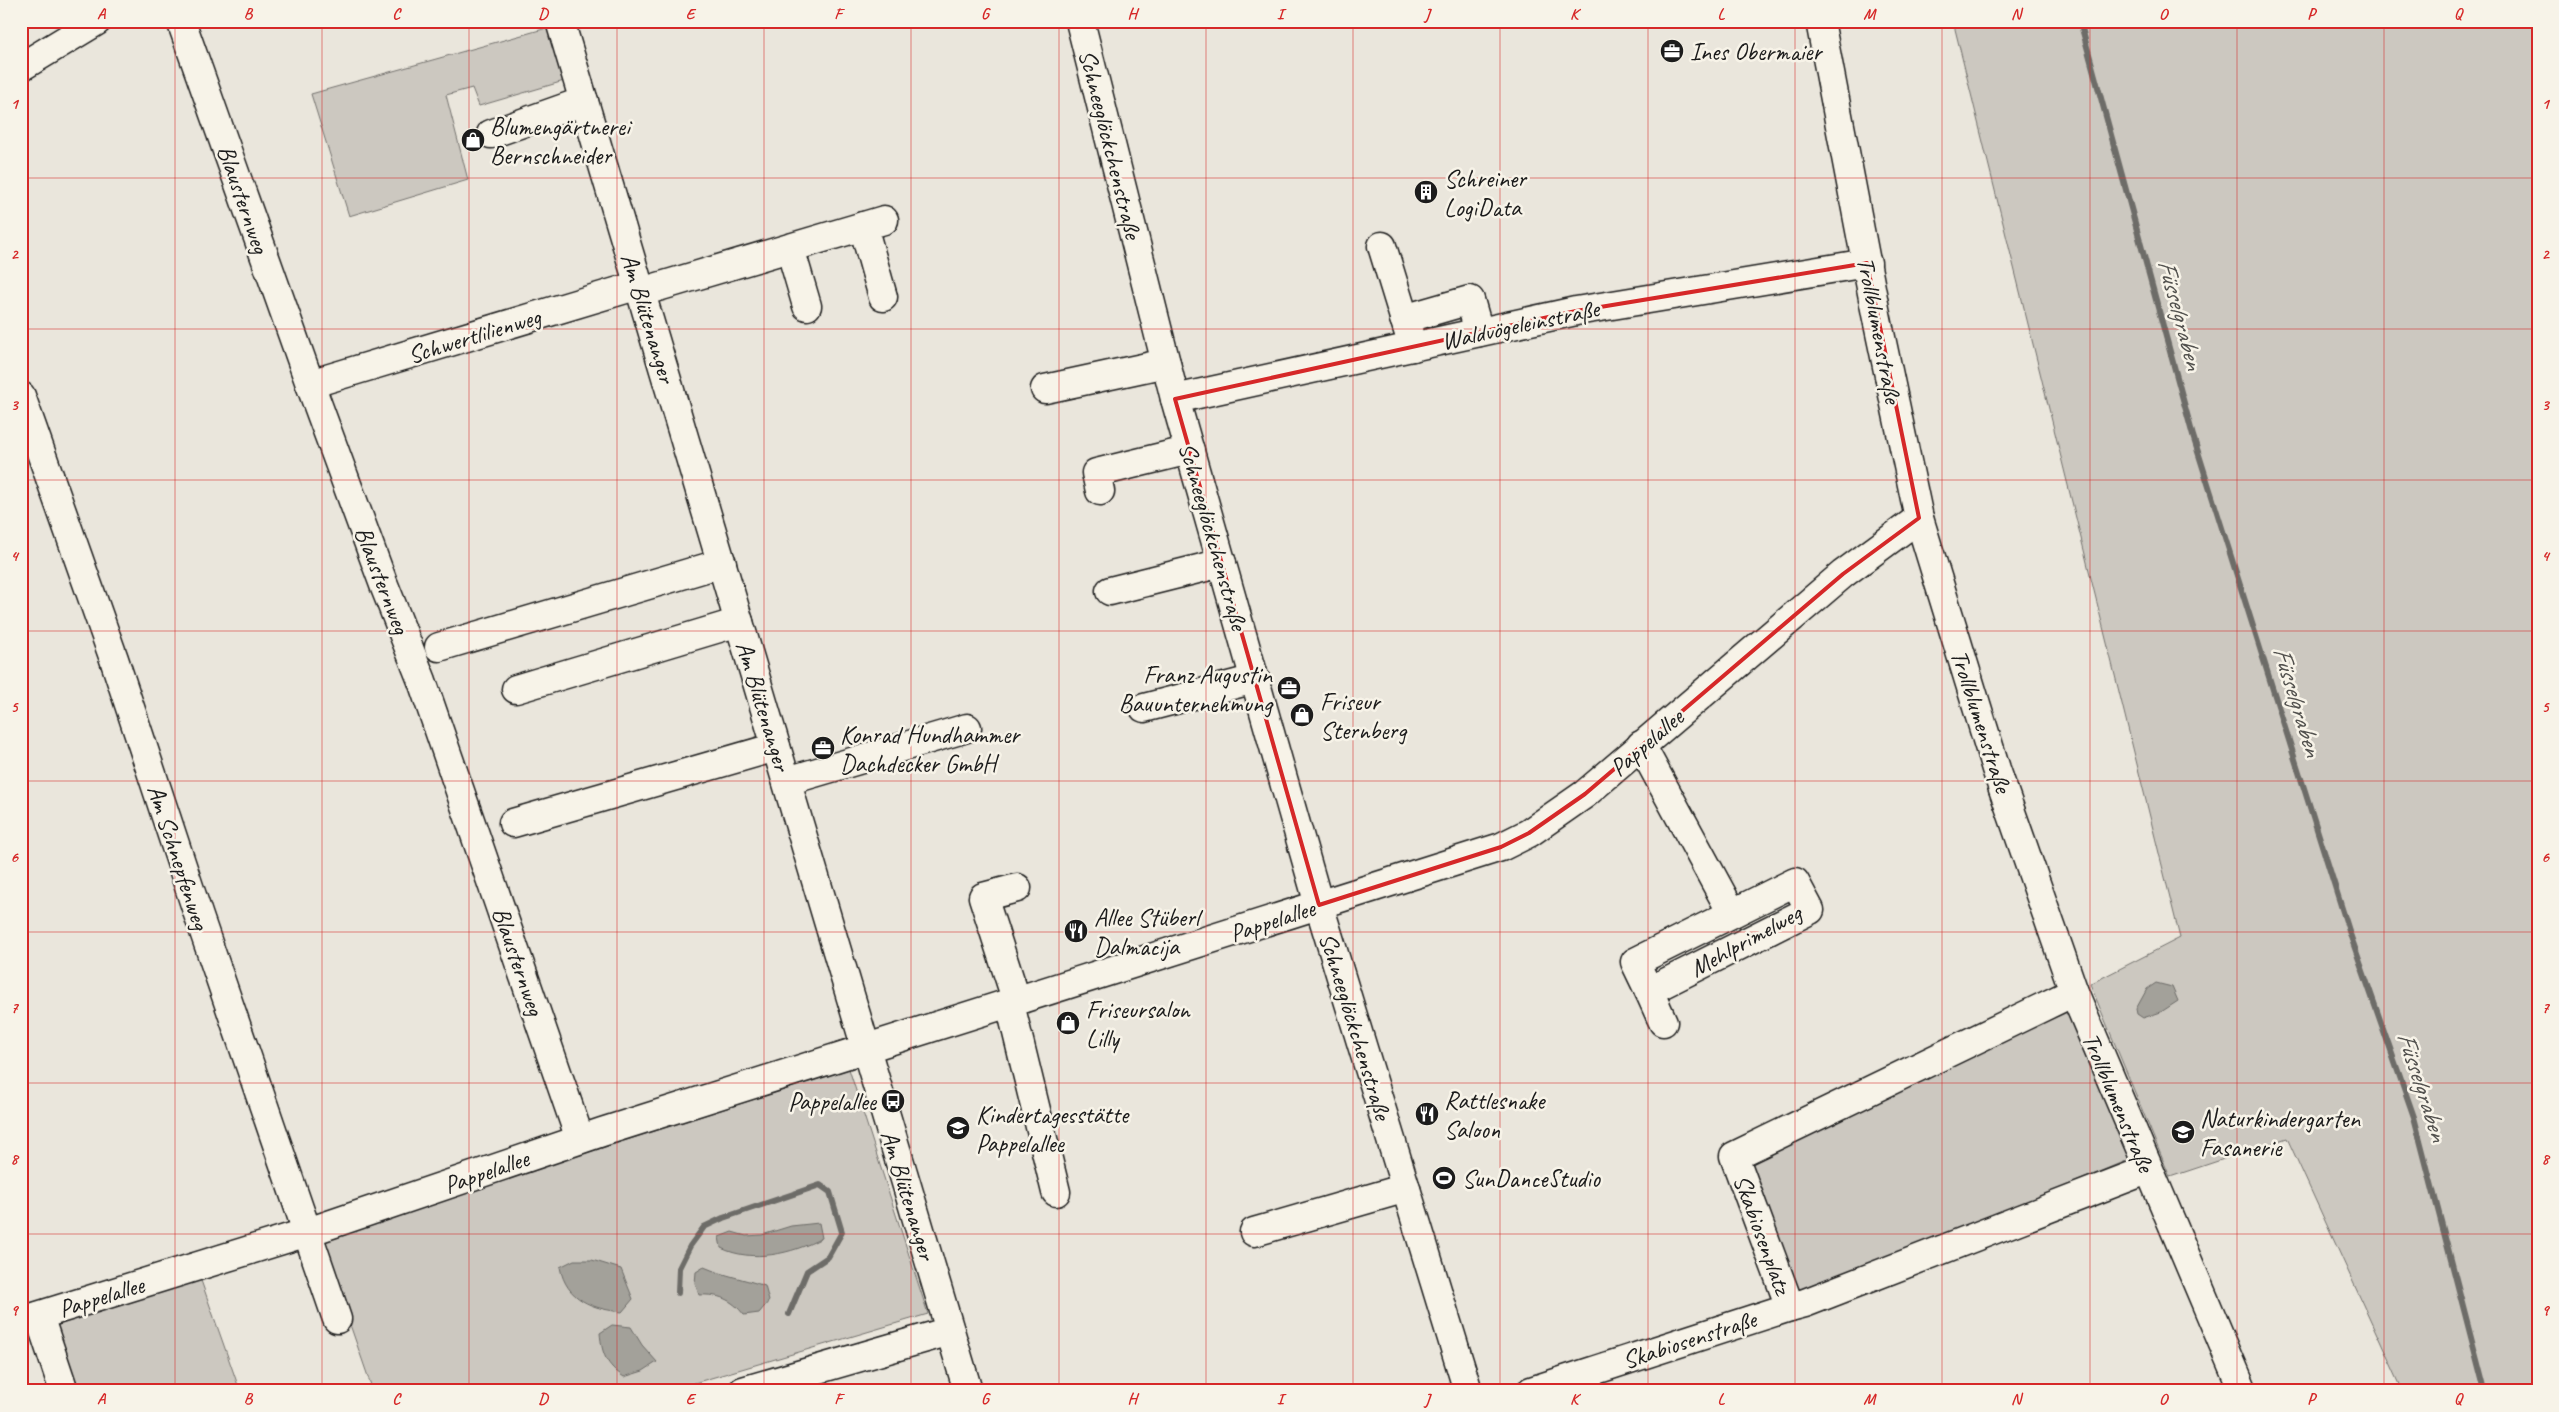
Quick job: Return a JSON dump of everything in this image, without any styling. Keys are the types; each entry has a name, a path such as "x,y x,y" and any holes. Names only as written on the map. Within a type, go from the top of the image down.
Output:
{"street":[{"path":"21,67 97,21"},
{"name":"Blausternweg","path":"182,21 310,384 384,585 422,681 580,1139"},
{"name":"Am Blütenanger","path":"560,21 968,1391"},
{"name":"Schneeglöckchenstraße","path":"1080,21 1175,399 1319,905 1468,1391"},
{"name":"Trollblumenstraße","path":"1820,21 1919,518 1996,769 2074,992 2147,1170 2243,1391"},
{"path":"491,134 584,101"},
{"name":"Schwertlilienweg","path":"310,384 874,223 883,297"},
{"path":"1382,246 1413,347"},
{"path":"790,248 807,306"},
{"name":"Waldvögeleinstraße","path":"1175,399 1576,311 1867,263"},
{"path":"1404,319 1470,300 1480,332"},
{"path":"1045,390 1166,363"},
{"name":"Am Schnepfenweg","path":"21,396 114,659 203,929 337,1319"},
{"path":"1100,491 1096,474 1190,450"},
{"name":"Pappelallee","path":"30,1318 308,1232 580,1139 1501,847 1529,834 1585,794 1843,574 1919,518"},
{"path":"506,613 720,558"},
{"path":"440,647 720,558"},
{"path":"1110,591 1222,563"},
{"path":"516,689 739,622"},
{"path":"1144,708 1255,679"},
{"path":"787,781 966,728"},
{"name":"Mehlprimelweg","path":"1641,745 1732,913"},
{"path":"513,823 776,747"},
{"name":"Mehlprimelweg","path":"1649,991 1810,910 1795,882 1635,962 1663,1022"},
{"path":"1017,888 983,897 1013,1003 1056,1192"},
{"name":"Skabiosenplatz","path":"2074,992 1734,1156 1790,1307 1805,1303 2147,1170"},
{"path":"1254,1232 1406,1188"},
{"name":"Skabiosenstraße","path":"1531,1391 1790,1307"},
{"path":"30,1318 64,1391"},
{"path":"743,1391 950,1331"}],"highlighted area":[{"path":"1867,263 1919,518 1843,574 1585,794 1529,833 1501,847 1319,905 1175,399 1576,311"}],"shaded area":[{"path":"1953,21 2538,21 2538,1391 2403,1391 2287,1138 2170,1177 2090,984 2180,938"},
{"path":"547,28 564,81 479,106 472,88 446,95 468,180 349,216 311,94"},
{"path":"2156,983 2172,987 2178,1001 2161,1012 2143,1018 2137,1014 2136,1009 2147,989"},
{"path":"2067,1004 2131,1159 1797,1298 1745,1157"},
{"path":"849,1069 928,1314 667,1391 373,1391 320,1238"},
{"path":"819,1223 822,1238 785,1252 759,1256 733,1253 721,1248 719,1237 732,1232 746,1236 762,1235 791,1226"},
{"path":"574,1260 592,1260 621,1269 633,1299 622,1312 611,1311 582,1301 568,1288 560,1267"},
{"path":"704,1267 765,1286 769,1301 759,1313 744,1315 729,1301 712,1295 699,1295 695,1283 696,1272"},
{"path":"198,1272 240,1391 71,1391 48,1320"},
{"path":"612,1325 631,1327 642,1345 657,1362 643,1371 624,1377 618,1373 606,1358 600,1333"}],"waterway":[{"name":"Füsselgraben","path":"2080,21 2193,436 2350,934 2414,1117 2485,1391"},
{"path":"678,1293 679,1268 690,1246 704,1227 723,1218 820,1185 830,1192 842,1232 828,1257 807,1271 789,1314"}],"place":[{"name":"Ines Obermaier","path":"1672,51"},
{"name":"Blumengärtnerei Bernschneider","path":"473,140"},
{"name":"Schreiner LogiData","path":"1426,192"},
{"name":"Franz Augustin Bauunternehmung","path":"1289,688"},
{"name":"Friseur Sternberg","path":"1302,715"},
{"name":"Konrad Hundhammer Dachdecker GmbH","path":"823,748"},
{"name":"Allee Stüberl Dalmacija","path":"1076,931"},
{"name":"Friseursalon Lilly","path":"1068,1023"},
{"name":"Pappelallee","path":"893,1101"},
{"name":"Rattlesnake Saloon","path":"1427,1114"},
{"name":"Kindertagesstätte Pappelallee","path":"958,1128"},
{"name":"Naturkindergarten Fasanerie","path":"2183,1132"},
{"name":"SunDanceStudio","path":"1444,1178"}]}
